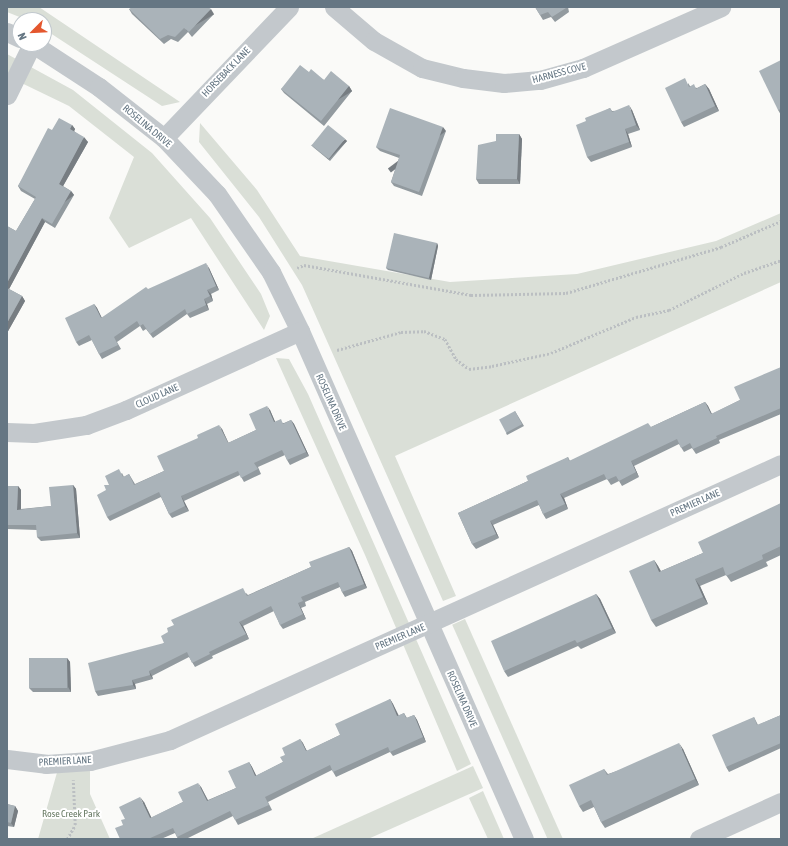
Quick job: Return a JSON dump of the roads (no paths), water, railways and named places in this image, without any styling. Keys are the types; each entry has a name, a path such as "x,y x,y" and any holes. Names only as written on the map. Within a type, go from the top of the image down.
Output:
{"street":[{"name":"HORSEBACK LANE","path":"164,138 289,7"},
{"name":"HARNESS COVE","path":"334,7 374,40 422,68 463,78 504,83 540,80 583,68 721,7"},
{"path":"7,95 28,52"},
{"name":"ROSELINA DRIVE","path":"44,52 99,87 164,138 217,194 271,272 300,331 524,839"},
{"name":"CLOUD LANE","path":"7,432 34,433 86,425 126,410 300,331"},
{"name":"PREMIER LANE","path":"7,760 46,764 90,761 170,740 781,464"},
{"path":"699,839 781,802"}],"park label":[{"name":"Rose Creek Park","path":"71,814"}]}
